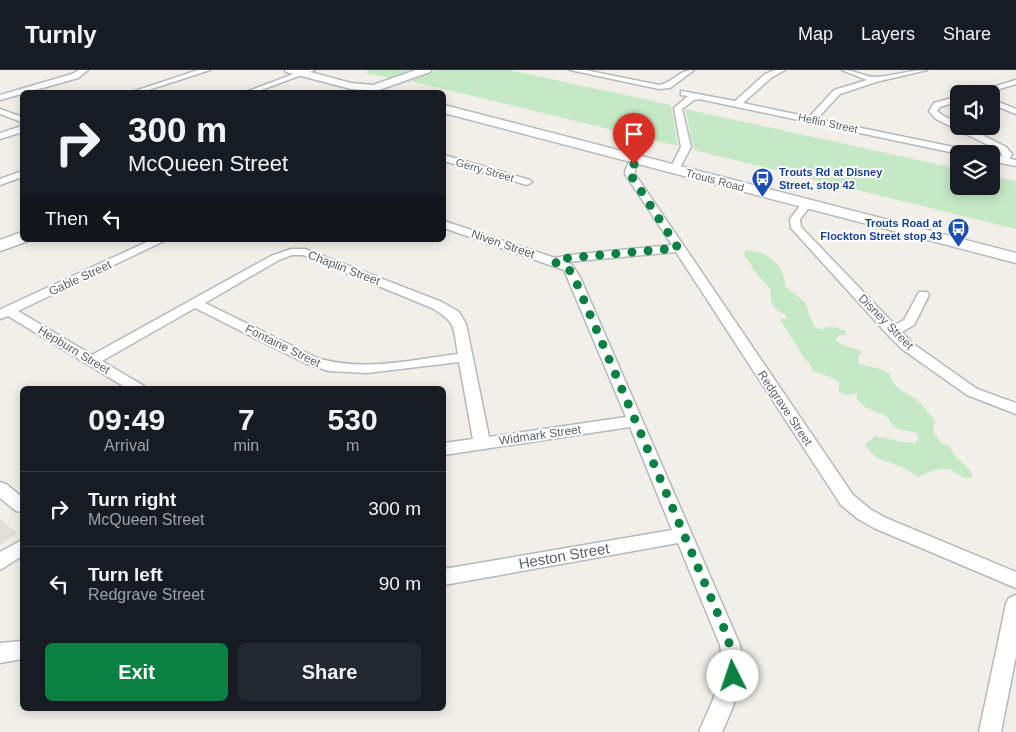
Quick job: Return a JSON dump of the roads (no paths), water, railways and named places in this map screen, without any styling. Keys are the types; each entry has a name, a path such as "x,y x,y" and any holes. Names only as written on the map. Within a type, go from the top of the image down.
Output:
{"street":[{"path":"27,90 75,76 84,70"},
{"path":"142,90 206,70"},
{"path":"290,70 307,72 351,86 378,90 426,70"},
{"path":"574,70 663,87 690,70"},
{"path":"736,104 768,76 781,70"},
{"path":"846,70 874,80"},
{"path":"811,120 835,93 874,80 923,70"},
{"path":"256,90 307,72"},
{"path":"1000,87 1016,82"},
{"path":"0,98 20,92"},
{"name":"Heflin Street","path":"684,93 950,149"},
{"path":"675,169 686,147 678,108 691,98 696,97"},
{"path":"950,101 937,105 933,111 939,117 950,123"},
{"path":"1000,105 1016,112"},
{"name":"Trouts Road","path":"446,110 1016,258"},
{"path":"0,111 20,119"},
{"path":"0,136 20,130"},
{"path":"974,135 1004,150 1006,154 1005,160"},
{"name":"Gerry Street","path":"446,158 526,182"},
{"path":"1000,159 1016,163"},
{"name":"Redgrave Street","path":"638,160 630,169 630,174 847,500 864,514 880,523 1016,580"},
{"path":"446,167 456,161"},
{"path":"4,181 20,175"},
{"path":"4,181 20,185"},
{"name":"Disney Street","path":"807,204 795,219 796,228 893,332 916,352 964,386 987,399 1016,409"},
{"name":"Niven Street","path":"446,225 554,262 568,268 574,277 726,633 733,656 731,686 710,732"},
{"path":"0,246 20,238"},
{"name":"Gable Street","path":"4,313 156,242"},
{"path":"554,262 568,258 678,248"},
{"name":"Chaplin Street","path":"92,360 281,256 296,252 309,253 450,311 457,318 482,444"},
{"path":"893,332 909,322 923,295"},
{"name":"Fontaine Street","path":"195,303 312,361 331,368 362,370 465,357"},
{"name":"Hepburn Street","path":"4,313 92,360 134,386"},
{"name":"Widmark Street","path":"446,450 636,421"},
{"path":"0,488 20,504"},
{"name":"Heston Street","path":"446,577 683,535"},
{"path":"0,562 20,549"},
{"path":"990,732 1013,640 1016,604"},
{"path":"0,653 20,650"}],"place":[{"name":"Trouts Rd at Disney Street, stop 42","path":"763,197"},
{"name":"Trouts Road at Flockton Street stop 43","path":"958,248"}]}
